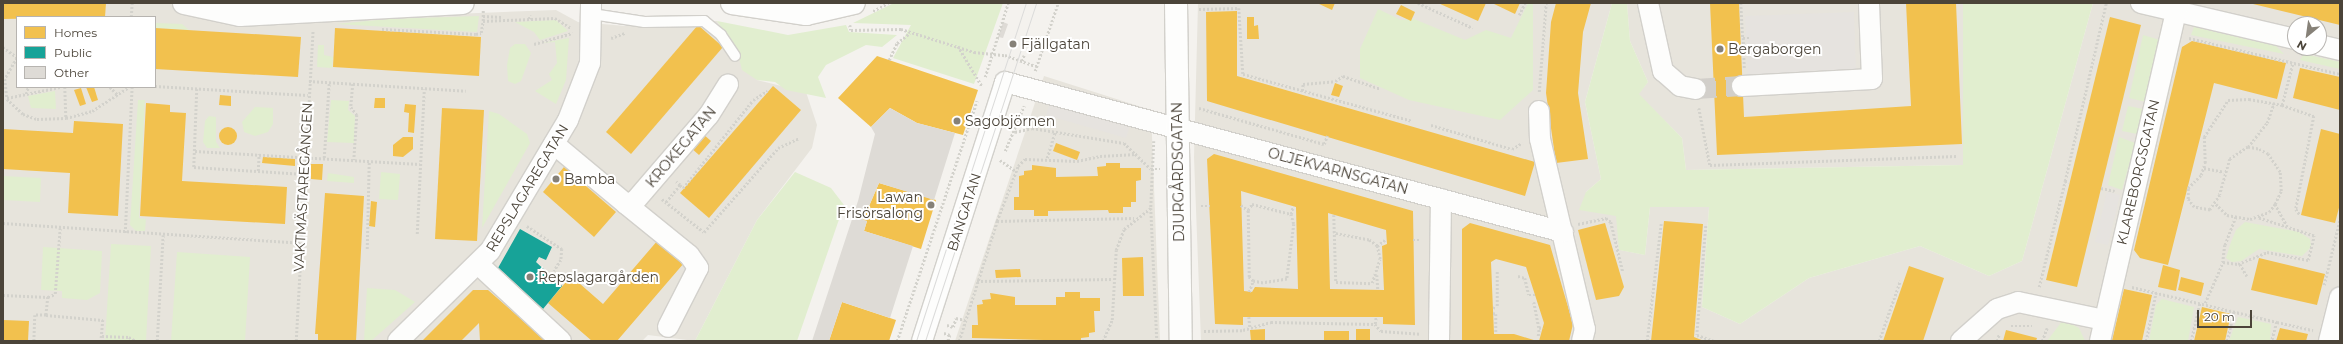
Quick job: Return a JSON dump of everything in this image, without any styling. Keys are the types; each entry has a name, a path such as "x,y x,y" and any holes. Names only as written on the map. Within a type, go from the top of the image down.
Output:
{"street":[{"path":"184,3 240,9 463,3"},
{"path":"732,3 806,14 854,3"},
{"name":"DJURGÅRDSGATAN","path":"1176,3 1168,126 1178,169 1181,341"},
{"path":"1648,3 1663,71 1680,86 1696,90"},
{"path":"1744,81 1872,79 1869,3"},
{"path":"2141,3 2177,7 2287,37"},
{"name":"KLAREBORGSGATAN","path":"2100,341 2177,7"},
{"name":"REPSLAGAREGATAN","path":"398,341 478,264 554,144 581,93 590,63 591,8"},
{"path":"2327,47 2340,50"},
{"name":"OLJEKVARNSGATAN","path":"1006,82 1441,199 1567,229"},
{"name":"BANGATAN","path":"922,341 1006,82"},
{"name":"KROKEGATAN","path":"626,204 635,201 647,187 720,101 728,84"},
{"path":"1539,104 1540,139 1567,229 1585,329 1582,341"},
{"path":"554,144 689,255 698,268 668,327"},
{"path":"1439,341 1441,199"},
{"path":"478,264 562,341"},
{"path":"2318,336 2331,295"},
{"path":"1961,341 1997,309 2018,302 2104,320"}],"lane":[{"path":"591,8 644,22 704,21 721,35 735,56"}],"path":[{"path":"131,16 132,3"},
{"path":"379,29 481,33 483,3"},
{"path":"897,341 1008,3"},
{"path":"998,167 1000,160 1015,132 1058,3"},
{"path":"1418,3 1473,28"},
{"path":"1519,15 1525,3"},
{"path":"1539,104 1546,3"},
{"path":"1741,3 1744,81"},
{"path":"2041,278 2106,3"},
{"path":"1199,10 1239,8 1243,74 1303,91 1335,102 1412,122"},
{"path":"529,19 530,15"},
{"path":"483,16 502,17"},
{"path":"483,21 560,19 572,33 534,44"},
{"path":"851,30 901,29 910,33 991,54 1005,54 1036,66"},
{"name":"VAKTMÄSTAREGÅNGEN","path":"296,341 311,32"},
{"path":"889,60 897,43 910,33"},
{"path":"2186,37 2340,74"},
{"path":"1743,38 1751,38"},
{"path":"958,46 982,86"},
{"path":"3,47 16,57"},
{"path":"1022,61 1024,55"},
{"path":"16,60 5,79 7,98 22,114 37,119 66,118 92,111 128,88"},
{"path":"2282,105 2294,62"},
{"path":"1303,91 1303,84 1335,81 1343,76 1380,89"},
{"path":"309,81 466,91"},
{"path":"324,158 330,82"},
{"path":"353,84 351,107 357,115 354,160"},
{"path":"156,86 308,95"},
{"path":"26,94 28,88"},
{"path":"7,98 55,88"},
{"path":"65,88 66,118"},
{"path":"111,88 118,95"},
{"path":"125,233 130,88"},
{"path":"197,89 194,167 304,174"},
{"path":"417,234 424,89"},
{"path":"1696,90 1710,165 1956,156"},
{"path":"680,186 683,188 753,100 767,91"},
{"path":"2274,103 2267,123 2248,147 2230,159 2224,172 2216,204 2210,210 2200,210 2188,199 2188,188 2204,168 2204,138 2228,100 2249,99 2274,103 2282,105 2314,116 2296,209 2300,215"},
{"path":"1199,108 1324,144 1327,136"},
{"path":"1431,125 1512,149 1529,140 1540,139"},
{"path":"1157,341 1151,208 1151,169 1168,126"},
{"path":"1015,132 1032,128 1124,143 1151,169 1178,169"},
{"path":"1047,158 1055,132"},
{"path":"647,187 704,232 778,148 799,138"},
{"path":"2248,147 2268,154 2280,172 2281,191 2275,204 2258,217"},
{"path":"195,151 305,156 420,164"},
{"path":"258,171 259,154"},
{"path":"959,341 997,221 1016,171 1025,159 1047,158 1077,162 1100,156 1137,154"},
{"path":"1000,160 1016,171"},
{"path":"367,249 369,161"},
{"path":"2204,168 2224,172"},
{"path":"2065,181 2069,183"},
{"path":"1291,214 1252,204 1248,210 1249,277 1253,281 1263,284 1287,279 1294,224 1291,214 1293,206"},
{"path":"2216,204 2227,215 2236,217 2258,217 2314,236 2308,260 2267,252 2240,264 2223,262"},
{"path":"2275,204 2288,227"},
{"path":"1241,205 1248,210"},
{"path":"1201,206 1210,206"},
{"path":"997,221 1141,218 1151,208"},
{"path":"1334,215 1336,282 1372,283 1377,275"},
{"path":"509,217 562,249 561,260 554,271"},
{"path":"2205,302 2223,262 2225,245 2236,217"},
{"path":"1103,341 1112,320 1113,279 1116,250 1124,229 1135,218"},
{"path":"1567,229 1606,218 1611,222 1623,272"},
{"path":"2331,295 2340,219"},
{"path":"3,223 125,233 301,243"},
{"path":"1647,341 1661,224"},
{"path":"1706,226 1697,335 1714,341"},
{"path":"3,295 48,298 55,294 60,228"},
{"path":"1334,233 1369,240 1377,246"},
{"path":"1420,234 1420,248"},
{"path":"157,341 163,235"},
{"path":"1377,246 1386,239"},
{"path":"1413,240 1420,240"},
{"path":"1377,246 1378,290"},
{"path":"2240,264 2247,276"},
{"path":"1493,308 1497,306 1497,270"},
{"path":"1518,276 1525,278 1529,295 1535,294"},
{"path":"977,281 1113,279"},
{"path":"1249,292 1253,281"},
{"path":"1879,341 1900,281"},
{"path":"2127,286 2205,302 2277,322 2318,336"},
{"path":"2146,341 2156,292"},
{"path":"46,315 48,298"},
{"path":"1534,302 1539,328 1538,336"},
{"path":"2191,341 2200,302"},
{"path":"2227,341 2234,311"},
{"path":"1493,314 1496,314 1496,332"},
{"path":"34,341 35,315 103,320 101,341"},
{"path":"1249,317 1250,327"},
{"path":"1375,324 1376,317"},
{"path":"942,337 948,318"},
{"path":"946,325 953,327 956,318 966,320"},
{"path":"1204,332 1250,327 1271,322 1375,324 1381,331 1420,334"},
{"path":"2272,341 2277,322"},
{"path":"2042,341 2050,323"},
{"path":"2315,323 2318,336"},
{"path":"1420,326 1420,341"},
{"path":"2006,327 2037,326"},
{"path":"1539,328 1543,327"},
{"path":"2042,327 2047,328"},
{"path":"1997,341 2002,330"},
{"path":"944,332 950,334 948,341"},
{"path":"102,336 129,337 136,341"}],"shaded area":[{"path":"3,3 449,3 453,14 556,10 578,22 626,26 634,22 717,21 757,80 806,92 817,125 812,148 757,220 695,341 648,335 642,341 3,341"},
{"path":"1198,3 1612,3 1585,102 1601,179 1586,192 1617,216 1620,250 1645,255 1650,207 1709,207 1702,307 1740,324 1809,278 1920,246 1989,276 2022,261 2093,3 2340,3 2340,341 1201,341 1194,157"},
{"path":"1627,3 1963,3 1963,165 1686,170 1682,138 1638,94 1648,82 1630,41"},
{"path":"1854,12 1856,73 1748,77 1745,16"},
{"path":"1044,76 1151,110 1160,341 955,341"},
{"path":"1050,102 1130,125 1126,138 1046,115"},
{"path":"2107,192 2120,195 2108,245 2095,242"}],"green space":[{"path":"894,3 1003,3 974,84 893,58 911,25 853,23"},
{"path":"1528,3 1533,3 1533,90 1500,120 1409,100 1360,78 1360,49 1378,9 1401,20 1414,19 1465,40 1486,30 1511,38"},
{"path":"1612,3 1627,3 1630,41 1648,82 1639,94 1682,138 1686,170 1963,165 1963,3 2093,3 2022,261 1989,276 1920,246 1809,278 1740,324 1702,307 1709,207 1650,207 1645,255 1619,250 1616,216 1579,210 1586,192 1601,179 1585,102"},
{"path":"479,16 477,32 336,24 388,19"},
{"path":"556,20 568,31 540,40 534,32 515,22"},
{"path":"717,21 788,35 846,25 849,32 897,35 882,47 866,45 826,65 818,77 826,98 786,90 775,82 757,80 742,70 738,54"},
{"path":"156,23 182,24 189,30 156,28"},
{"path":"2194,27 2276,46 2284,54 2191,35"},
{"path":"2143,35 2160,40 2146,102 2129,98"},
{"path":"569,38 566,80 556,104 535,91 552,80 549,74 557,63 555,42 542,43"},
{"path":"515,44 525,44 531,53 521,81 515,84 508,81 507,65 510,48"},
{"path":"318,45 324,45 324,55 333,57 332,68 317,67"},
{"path":"2303,56 2313,56 2340,62 2340,69 2300,60"},
{"path":"55,91 56,109 31,108 28,96"},
{"path":"138,100 145,100 139,218 146,219 145,231 136,231 130,225"},
{"path":"331,100 349,101 348,110 355,116 354,143 327,142"},
{"path":"2128,106 2143,109 2137,134 2122,131"},
{"path":"255,107 273,108 273,124 268,132 255,136 244,132 242,122"},
{"path":"489,111 499,114 527,134 530,143 482,228"},
{"path":"209,116 216,117 216,142 220,148 207,148 203,142 205,121"},
{"path":"2119,137 2135,143 2122,190 2108,185"},
{"path":"381,172 400,174 398,200 379,199"},
{"path":"795,172 831,188 844,205 797,341 695,341 757,220"},
{"path":"328,173 354,177 354,183 327,181"},
{"path":"3,176 41,178 40,202 3,200"},
{"path":"2245,222 2299,232 2310,239 2311,247 2302,256 2259,249 2241,261 2232,262 2226,258 2231,242 2236,230"},
{"path":"111,244 151,246 146,341 105,341"},
{"path":"43,247 102,251 100,293 87,300 62,298 62,291 41,290"},
{"path":"177,252 250,257 245,341 171,341"},
{"path":"367,288 395,290 415,302 371,341 364,341"},
{"path":"2162,299 2194,307 2188,341 2149,341 2156,305"},
{"path":"2238,317 2271,324 2270,341 2229,341"},
{"path":"2063,320 2079,328 2085,341 2047,341"}],"building: Homes":[{"path":"3,3 106,3 105,16 16,16 16,19 3,19"},
{"path":"1317,3 1335,3 1332,10"},
{"path":"1438,3 1486,3 1478,21"},
{"path":"1492,3 1520,3 1515,14"},
{"path":"1556,3 1591,3 1583,32 1578,93 1588,159 1556,163 1546,93 1551,22"},
{"path":"1710,3 1739,3 1744,117 1911,106 1906,3 1956,3 1962,144 1717,155"},
{"path":"2340,3 2340,25 2327,22 2327,16 2303,16 2253,4"},
{"path":"1401,5 1415,12 1411,21 1396,14"},
{"path":"1237,11 1237,76 1535,162 1525,196 1207,101 1206,12"},
{"path":"1247,17 1254,17 1254,26 1258,25 1259,39 1247,39"},
{"path":"2110,17 2141,25 2077,287 2046,280"},
{"path":"698,25 723,47 631,154 606,132"},
{"path":"156,28 301,37 298,77 156,69"},
{"path":"335,28 481,37 479,76 333,67"},
{"path":"2192,41 2286,63 2277,99 2214,83 2168,265 2140,258 2134,250 2182,47"},
{"path":"877,56 978,90 963,135 917,123 890,108 871,127 838,98"},
{"path":"2300,68 2340,77 2340,110 2293,98"},
{"path":"1335,83 1343,86 1339,97 1331,95"},
{"path":"773,86 801,110 709,218 680,193"},
{"path":"81,88 86,104 80,106 74,90"},
{"path":"86,88 94,88 98,100 92,102"},
{"path":"220,95 231,96 231,106 219,105"},
{"path":"375,98 385,98 385,108 374,108"},
{"path":"146,103 170,105 170,112 186,113 182,181 287,187 285,224 140,216"},
{"path":"405,104 416,105 414,133 408,132 409,113 404,112"},
{"path":"442,108 484,110 477,241 435,239"},
{"path":"74,121 123,124 118,216 68,213 70,173 3,169 3,129 73,133"},
{"path":"228,127 234,130 237,136 234,142 228,145 222,142 219,136 222,130"},
{"path":"2321,129 2340,134 2340,204 2335,223 2301,215"},
{"path":"703,134 711,141 699,155 691,148"},
{"path":"403,137 413,137 413,149 403,157 393,156 393,145"},
{"path":"1056,143 1080,152 1077,160 1053,151"},
{"path":"1214,154 1413,211 1415,325 1383,324 1383,317 1243,317 1243,325 1215,324 1207,159","holes":["1241,191 1296,207 1298,289 1255,287 1252,292 1244,291","1328,213 1386,230 1387,244 1382,246 1384,290 1330,289"]},
{"path":"263,157 295,159 295,166 262,163"},
{"path":"1106,163 1120,163 1120,168 1141,168 1141,180 1136,181 1136,202 1131,202 1131,207 1123,207 1123,213 1109,213 1108,210 1048,211 1048,216 1034,216 1034,210 1014,210 1014,197 1019,197 1019,176 1024,175 1024,171 1032,170 1032,165 1056,168 1056,177 1098,176 1097,167 1106,166"},
{"path":"311,164 323,164 322,180 311,179"},
{"path":"564,167 616,212 594,237 543,192"},
{"path":"879,183 936,200 921,249 864,231 867,221 863,220"},
{"path":"325,193 364,196 356,341 318,341 318,334 315,334"},
{"path":"371,201 377,202 375,227 369,226"},
{"path":"1664,221 1703,224 1694,337 1704,341 1651,341"},
{"path":"1470,223 1550,245 1573,324 1569,341 1539,341 1544,323 1526,267 1496,259 1491,262 1494,334 1514,334 1537,341 1462,341 1462,229"},
{"path":"1605,223 1624,287 1619,296 1596,300 1578,230"},
{"path":"658,240 684,263 617,341 592,341 548,303 571,276 603,304"},
{"path":"1143,257 1144,296 1123,296 1122,258"},
{"path":"2259,258 2325,274 2317,305 2251,290"},
{"path":"2163,265 2180,270 2176,291 2158,287"},
{"path":"1909,266 1944,278 1923,341 1883,341"},
{"path":"1020,269 1021,277 996,278 995,270"},
{"path":"2181,277 2204,283 2201,296 2178,290"},
{"path":"2124,289 2152,295 2142,341 2112,341"},
{"path":"473,290 488,290 546,341 480,341 479,323 461,341 422,341"},
{"path":"1065,292 1080,292 1080,298 1100,298 1100,311 1094,311 1095,332 1089,333 1089,337 1081,338 1081,341 972,338 972,325 978,325 977,305 983,304 982,300 991,299 990,293 1015,297 1015,305 1056,305 1056,297 1065,297"},
{"path":"842,302 896,320 889,341 829,341"},
{"path":"2202,307 2231,314 2225,341 2194,341"},
{"path":"3,320 29,321 28,341 3,341"},
{"path":"2280,328 2308,334 2306,341 2276,341"},
{"path":"1265,329 1265,341 1251,341 1250,330"},
{"path":"1356,329 1370,329 1370,341 1356,341"},
{"path":"2006,330 2037,338 2036,341 2003,341"},
{"path":"1324,331 1349,331 1349,341 1324,341"}],"building: Public":[{"name":"Repslagargården","path":"520,229 552,247 546,260 539,257 536,262 562,286 543,309 498,268"}],"building: Other":[{"path":"1003,22 1008,24 1003,38 998,37"},
{"path":"890,108 917,123 955,133 934,200 879,183 863,220 867,221 864,231 913,246 890,318 842,302 829,341 812,341 858,201 875,134 871,127"}],"tunnel":[{"path":"1696,89 1742,86"}],"tram line":[{"path":"916,341 1026,3"},
{"path":"925,341 1036,3"}],"place":[{"name":"Fjällgatan","path":"1013,44"},
{"name":"Bergaborgen","path":"1720,49"},
{"name":"Sagobjörnen","path":"957,121"},
{"name":"Bamba","path":"556,179"},
{"name":"Lawan Frisörsalong","path":"931,205"},
{"name":"Repslagargården","path":"530,277"}]}
